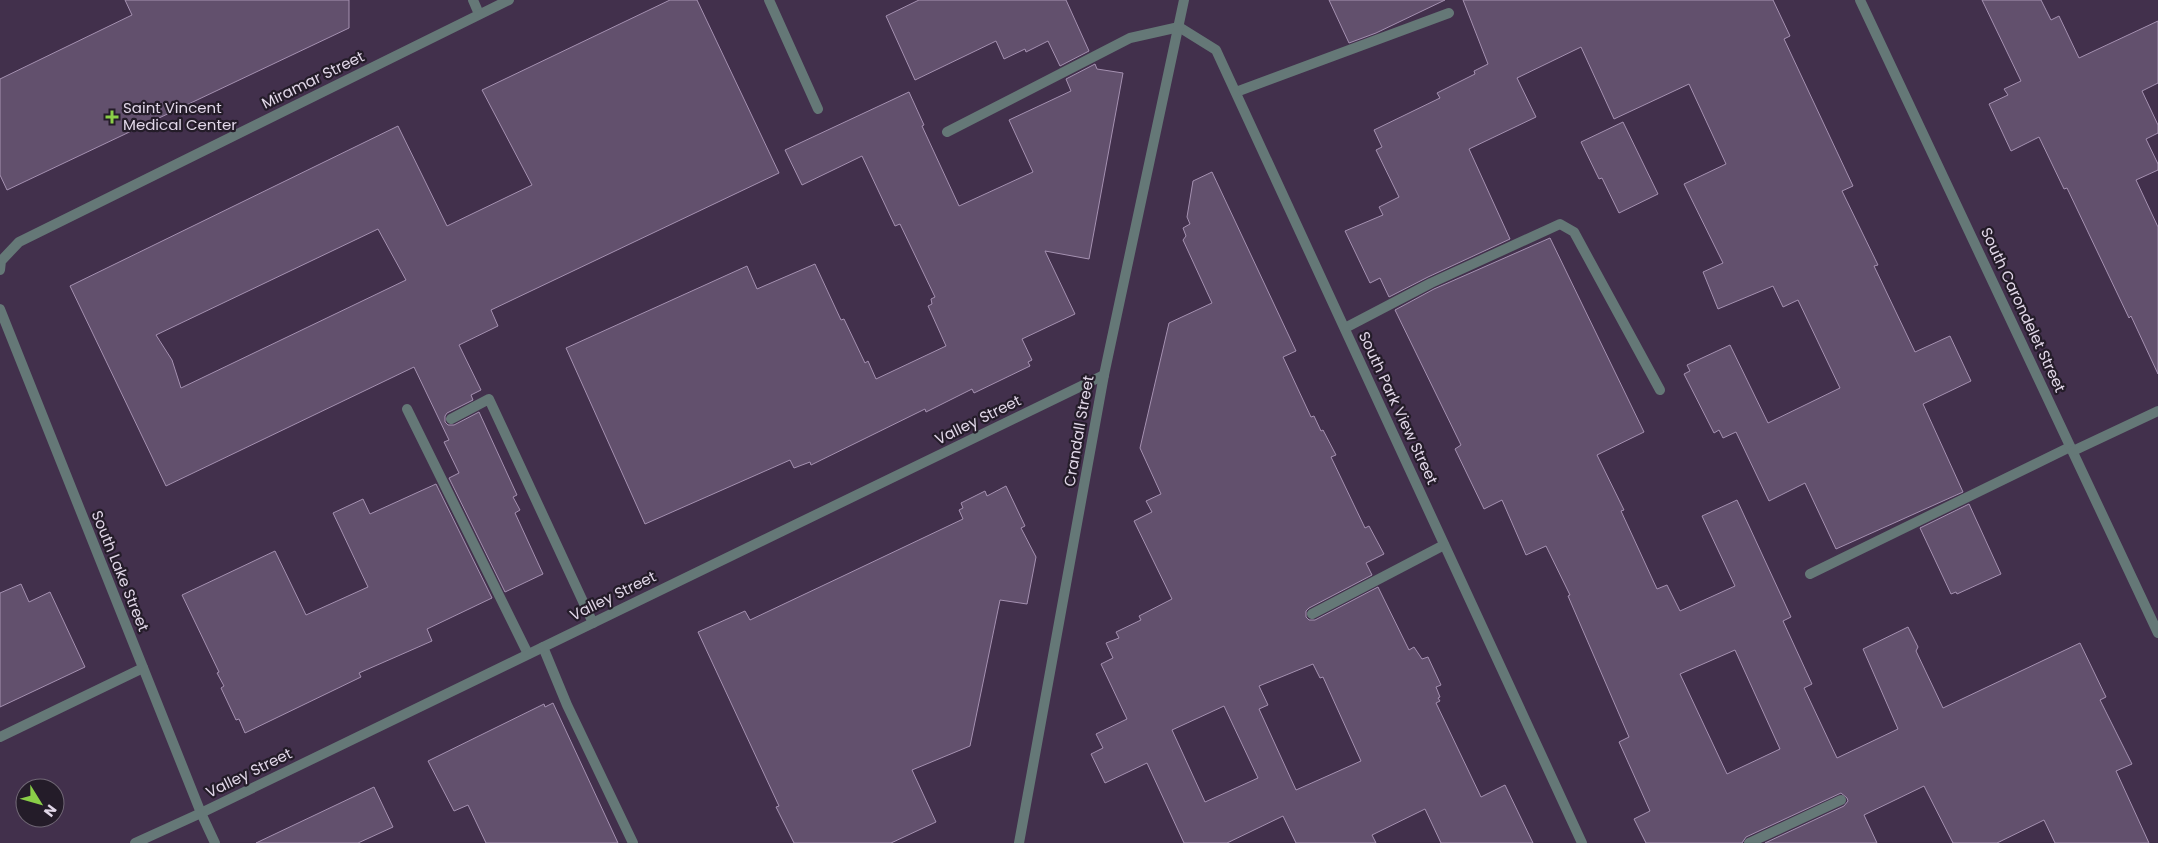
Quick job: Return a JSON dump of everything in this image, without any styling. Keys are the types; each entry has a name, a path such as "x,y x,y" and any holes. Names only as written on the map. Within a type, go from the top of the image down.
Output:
{"street":[{"path":"473,0 480,14"},
{"name":"Miramar Street","path":"0,266 19,242 510,0"},
{"path":"769,0 818,110"},
{"path":"947,132 1130,38 1179,27 1184,0"},
{"name":"South Carondelet Street","path":"1860,0 2158,633"},
{"path":"1236,92 1449,13"},
{"name":"South Park View Street","path":"1179,27 1216,50 1582,843"},
{"name":"Crandall Street","path":"1019,843 1104,375 1179,27"},
{"path":"1345,328 1431,283 1560,224 1574,232 1660,390"},
{"name":"South Lake Street","path":"0,309 201,813 215,843"},
{"name":"Valley Street","path":"136,843 1104,375"},
{"path":"451,419 489,399 593,623"},
{"path":"407,409 528,654"},
{"path":"1810,574 2072,449 2158,411"},
{"path":"1312,614 1444,545"},
{"path":"543,647 567,705 633,843"},
{"path":"0,737 143,668"},
{"path":"1748,843 1841,800"}],"building":[{"name":"Saint Vincent Medical Center","path":"125,0 349,0 349,28 7,190 0,175 0,79 132,15"},
{"path":"670,0 697,0 779,173 491,310 498,326 459,345 481,390 471,395 473,400 447,413 445,422 448,425 454,425 479,412 517,495 513,497 520,510 515,513 543,574 505,592 449,478 459,473 444,442 449,440 414,367 166,486 70,286 398,126 447,226 532,185 482,90","holes":["378,229 406,280 181,388 172,360 156,335"]},
{"path":"919,0 1066,0 1089,51 1060,66 1048,41 1026,52 1025,49 1004,59 996,41 915,80 886,16"},
{"path":"1329,0 1445,0 1376,33 1349,43"},
{"path":"1463,0 1773,0 1790,36 1784,39 1853,186 1842,191 1878,265 1874,266 1915,352 1950,336 1971,381 1923,404 1963,492 1836,549 1805,483 1769,501 1736,432 1723,438 1719,430 1714,433 1684,374 1690,371 1687,365 1730,345 1768,423 1840,388 1798,300 1783,307 1773,286 1718,309 1703,272 1723,263 1684,184 1726,164 1689,84 1614,119 1581,47 1517,78 1536,117 1469,149 1510,239 1389,297 1380,278 1370,283 1345,231 1383,215 1379,207 1399,197 1376,150 1382,147 1374,130 1440,98 1437,93 1475,74 1474,71 1488,64"},
{"path":"1982,0 2041,0 2051,20 2059,16 2079,58 2158,21 2158,83 2142,91 2158,125 2158,133 2146,139 2158,164 2158,170 2136,180 2158,227 2158,374 2067,188 2064,189 2039,137 2011,151 1989,104 2008,95 2004,89 2021,81"},
{"path":"1095,64 1097,69 1123,73 1089,259 1045,251 1075,314 1022,339 1032,360 1028,362 1030,366 974,393 972,389 926,412 925,409 811,465 810,462 794,468 790,460 645,524 566,348 747,266 757,289 815,264 841,320 844,319 865,363 868,361 876,379 946,346 928,306 932,304 931,299 935,297 900,224 895,226 862,156 802,185 785,150 909,92 924,125 922,126 959,206 1033,172 1009,120 1071,91 1066,79"},
{"path":"1623,122 1658,194 1619,213 1602,178 1599,179 1581,142"},
{"path":"1212,172 1296,351 1283,357 1311,417 1314,416 1336,455 1331,457 1365,528 1369,526 1384,554 1366,563 1372,575 1309,608 1306,611 1306,617 1309,620 1315,620 1378,587 1409,650 1414,647 1422,659 1428,657 1441,685 1436,687 1440,701 1436,703 1481,797 1505,785 1533,843 1441,843 1425,809 1372,835 1376,843 1296,843 1283,816 1227,843 1184,843 1147,763 1105,783 1091,754 1103,748 1096,734 1127,719 1101,664 1113,658 1106,643 1119,638 1116,632 1141,620 1139,616 1172,599 1134,521 1152,512 1146,501 1161,494 1140,448 1169,323 1212,303 1183,240 1186,236 1183,228 1190,224 1187,217 1193,181","holes":["1313,664 1320,678 1323,677 1361,761 1296,790 1259,709 1268,705 1259,686","1224,706 1258,778 1205,802 1172,730"]},
{"path":"1550,238 1644,432 1597,455 1624,510 1621,511 1657,589 1667,585 1680,611 1735,586 1702,516 1737,500 1791,617 1783,621 1812,684 1804,688 1837,758 1898,729 1863,649 1908,627 1918,647 1916,651 1943,708 2080,643 2106,697 2100,700 2132,764 2116,771 2149,843 2055,843 2044,820 1997,843 1953,843 1924,786 1864,815 1877,843 1765,843 1844,806 1848,801 1841,793 1746,837 1742,843 1646,843 1634,819 1650,811 1619,742 1629,737 1568,596 1570,595 1546,546 1526,555 1502,500 1484,509 1455,449 1461,445 1395,310 1434,289","holes":["1735,650 1780,749 1727,774 1680,674"]},
{"path":"436,484 492,598 427,629 432,641 359,673 361,677 245,733 239,719 236,720 221,688 224,686 217,673 219,672 182,595 275,551 306,615 368,587 333,513 363,499 370,514"},
{"path":"1006,486 1025,526 1021,528 1036,557 1027,604 1000,600 970,746 912,770 936,822 891,843 794,843 776,807 779,806 698,632 745,611 750,620 841,577 963,519 959,510 963,508 961,503 985,491 987,496"},
{"path":"1969,504 2001,574 1957,594 1956,592 1951,594 1920,528"},
{"path":"21,584 29,602 50,592 85,667 0,707 0,593"},
{"path":"553,703 618,843 486,843 468,805 454,811 428,761 544,704 545,707"},
{"path":"374,787 393,827 358,843 256,843"}],"place":[{"name":"Saint Vincent Medical Center","path":"112,117"}]}
